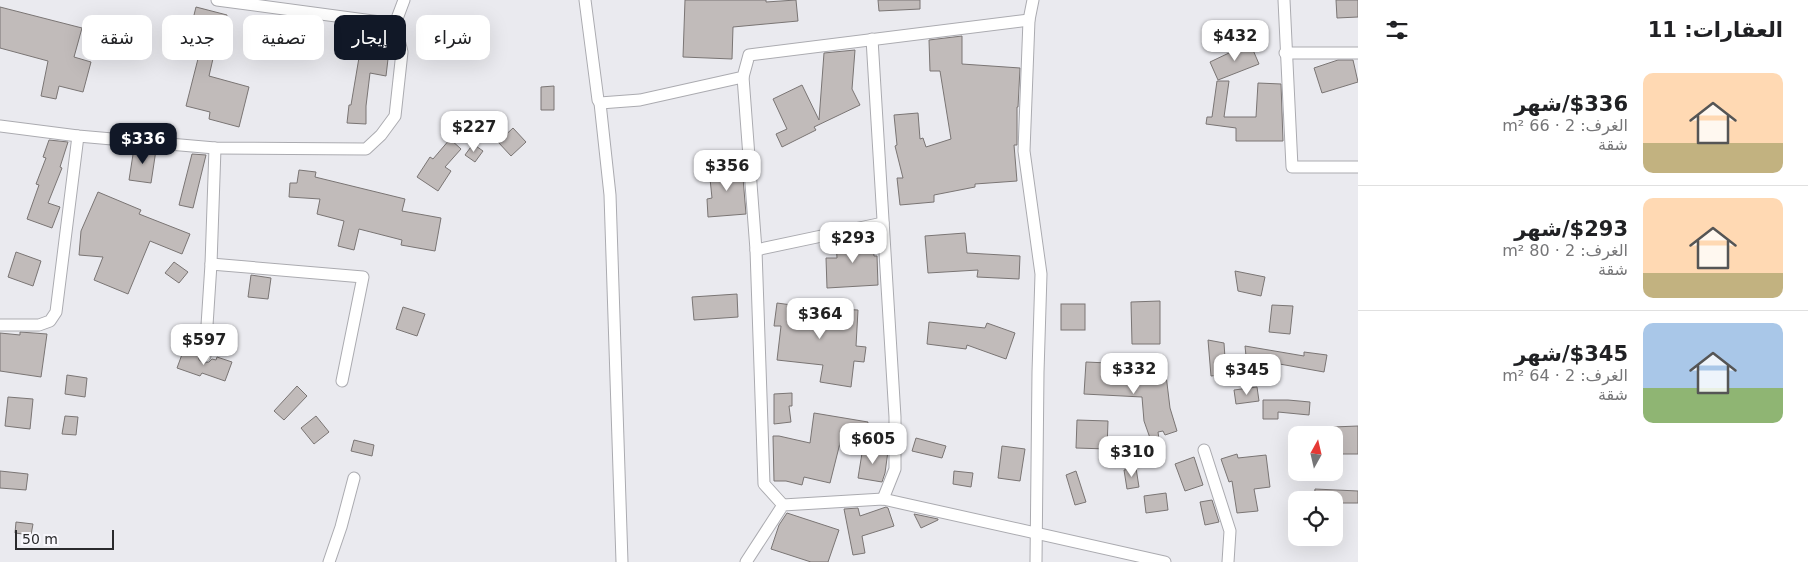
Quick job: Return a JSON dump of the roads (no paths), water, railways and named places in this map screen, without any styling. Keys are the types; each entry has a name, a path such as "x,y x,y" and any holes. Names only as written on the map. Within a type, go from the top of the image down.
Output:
{"street":[{"path":"217,0 334,16"},
{"path":"398,15 404,0"},
{"path":"585,0 598,100 600,103 610,194 622,562"},
{"path":"1033,0 1029,20 1024,151 1041,274 1036,562"},
{"path":"1284,0 1285,53 1292,167 1358,167"},
{"path":"1029,20 749,55 743,77 756,250 764,484 784,505 883,499 1165,562"},
{"path":"872,39 895,417 895,469 883,499"},
{"path":"1285,53 1358,53"},
{"path":"0,126 78,136 215,148 366,149 381,135 394,116 401,60"},
{"path":"600,103 640,100 743,77"},
{"path":"0,325 40,326 50,321 56,312 78,136"},
{"path":"205,356 211,264 215,148"},
{"path":"756,250 883,223"},
{"path":"211,264 363,276 342,381"},
{"path":"1204,450 1230,531 1228,562"},
{"path":"329,562 341,527 354,478"},
{"path":"746,562 784,505"}]}
